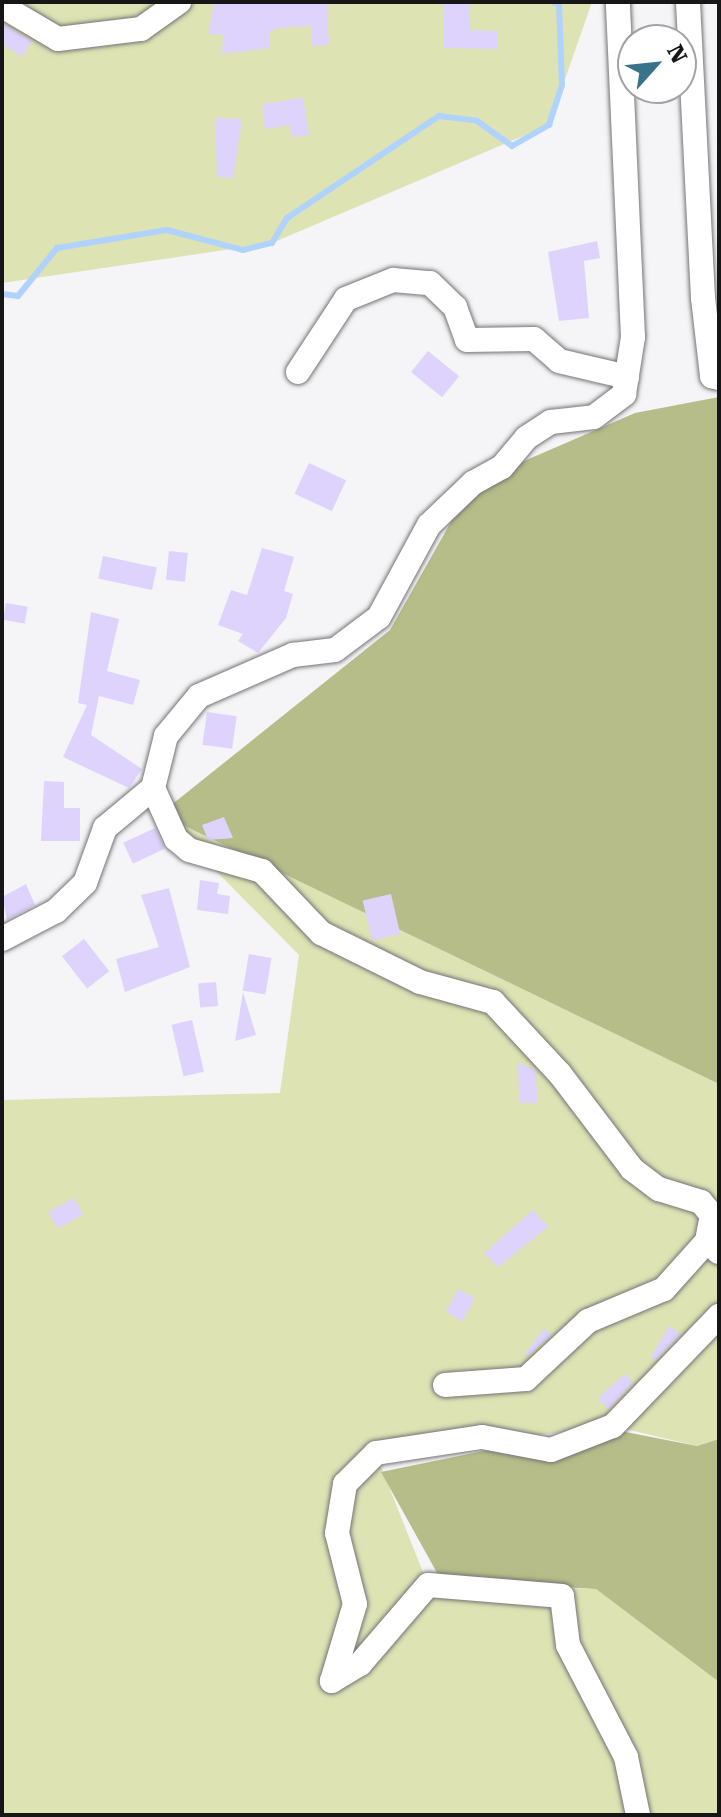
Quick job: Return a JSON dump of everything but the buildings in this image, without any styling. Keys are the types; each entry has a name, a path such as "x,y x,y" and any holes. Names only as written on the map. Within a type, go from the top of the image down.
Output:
{"street":[{"path":"2,6 58,39 141,29 179,2"},
{"path":"445,1385 526,1379 588,1321 664,1289 713,1246 712,1215 701,1202 659,1189 632,1169 493,1002 420,982 321,933 262,871 189,850 160,814 153,788 166,736 199,696 293,655 335,650 379,617 445,508 551,422 613,407 627,377 633,337 618,2"},
{"path":"688,2 703,298 712,376 719,378"},
{"path":"298,372 346,299 393,280 430,283 455,307 467,340 534,339 559,361 627,377"},
{"path":"2,939 56,911 85,883 105,828 153,788"},
{"path":"638,1815 626,1757 568,1645 562,1596 428,1585 360,1664 332,1681 355,1604 337,1533 345,1484 376,1453 482,1437 551,1450 613,1426 719,1316"}],"green space":[{"path":"2,2 592,2 549,125 272,243 2,283"},
{"path":"719,397 719,1084 160,814 390,630 473,483 635,413"},
{"path":"160,814 719,1084 719,1439 697,1446 613,1426 376,1454 428,1585 596,1589 719,1682 719,1815 2,1815 2,1100 280,1093 299,955"},
{"path":"600,1427 697,1446 719,1439 719,1682 596,1589 441,1580 381,1472"}],"waterway":[{"path":"2,294 18,296 57,248 167,230 243,250 272,243 287,218 439,116 477,121 512,146 549,125 562,85 559,4 553,2"}]}
